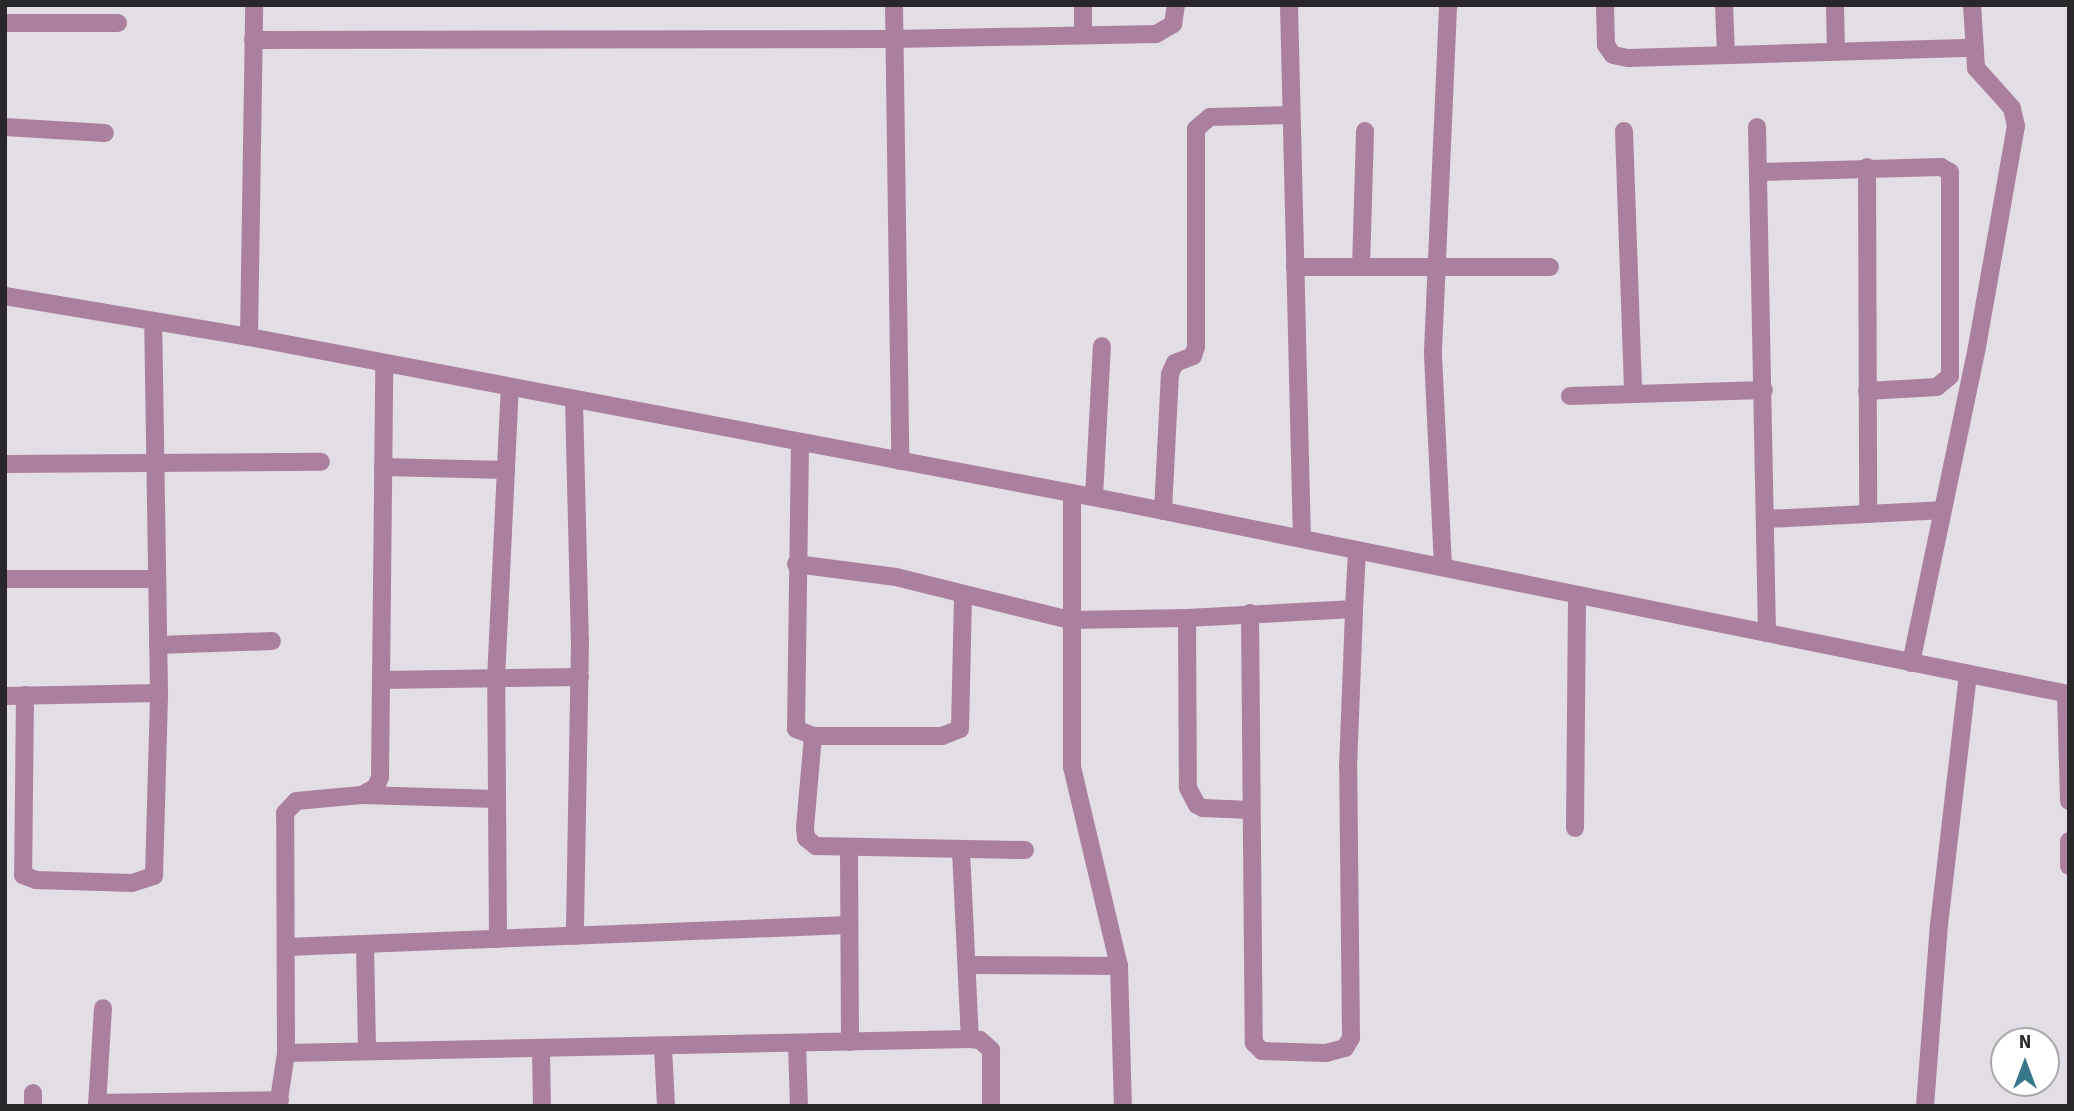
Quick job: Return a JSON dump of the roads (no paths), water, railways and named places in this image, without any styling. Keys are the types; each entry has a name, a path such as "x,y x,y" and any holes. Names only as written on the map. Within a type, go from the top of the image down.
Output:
{"street":[{"path":"249,337 254,5"},
{"path":"894,5 900,461"},
{"path":"1083,5 1083,35"},
{"path":"253,40 894,39 1083,35 1167,31 1173,24 1176,5"},
{"path":"1289,5 1302,539"},
{"path":"1443,567 1433,351 1448,5"},
{"path":"1605,5 1606,45 1613,55 1726,55 1972,47"},
{"path":"1724,5 1726,55"},
{"path":"1835,5 1836,51"},
{"path":"1911,663 1941,510 1978,347 2016,126 2012,107 1983,80 1972,47 1972,5"},
{"path":"5,23 118,23"},
{"path":"1163,511 1170,374 1172,366 1193,356 1196,347 1196,129 1209,117 1291,115"},
{"path":"5,127 105,133"},
{"path":"1757,127 1767,633"},
{"path":"1361,267 1365,131"},
{"path":"1623,131 1633,394"},
{"path":"1867,167 1868,514"},
{"path":"1758,172 1867,167 1941,167 1950,172 1952,366 1945,383 1937,387 1867,391"},
{"path":"1296,267 1550,267"},
{"path":"5,296 153,323 249,337 1094,497 2067,694 2069,801"},
{"path":"25,695 23,874 36,880 144,882 156,870 159,693 153,323"},
{"path":"1094,497 1102,346"},
{"path":"362,795 376,787 380,777 384,364"},
{"path":"498,939 496,680 510,388"},
{"path":"1570,396 1764,390"},
{"path":"574,400 580,677 575,936"},
{"path":"800,443 793,726 801,734 942,736 960,729 963,594"},
{"path":"5,464 321,462"},
{"path":"383,467 506,470"},
{"path":"1072,494 1072,766 1119,966 1123,1106"},
{"path":"1766,519 1941,510"},
{"path":"1250,613 1254,1043 1262,1051 1340,1051 1351,1038 1348,768 1357,550"},
{"path":"796,564 873,572 1070,620 1187,618 1353,608"},
{"path":"5,579 156,579"},
{"path":"1575,828 1577,595"},
{"path":"1187,618 1188,788 1197,805 1203,808 1251,810"},
{"path":"158,645 272,641"},
{"path":"1925,1106 1968,674"},
{"path":"383,680 580,677"},
{"path":"5,695 159,693"},
{"path":"813,736 806,838 816,846 849,850 1026,850"},
{"path":"103,1007 97,1104 279,1103 286,1052 287,809 296,801 362,795 496,799"},
{"path":"2069,841 2069,866"},
{"path":"849,850 850,1042"},
{"path":"961,850 970,1039"},
{"path":"286,947 849,925"},
{"path":"365,944 367,1051"},
{"path":"967,965 1119,966"},
{"path":"286,1052 541,1051 970,1039 980,1040 991,1050 991,1106"},
{"path":"797,1044 799,1106"},
{"path":"663,1048 666,1106"},
{"path":"541,1051 542,1106"}]}
